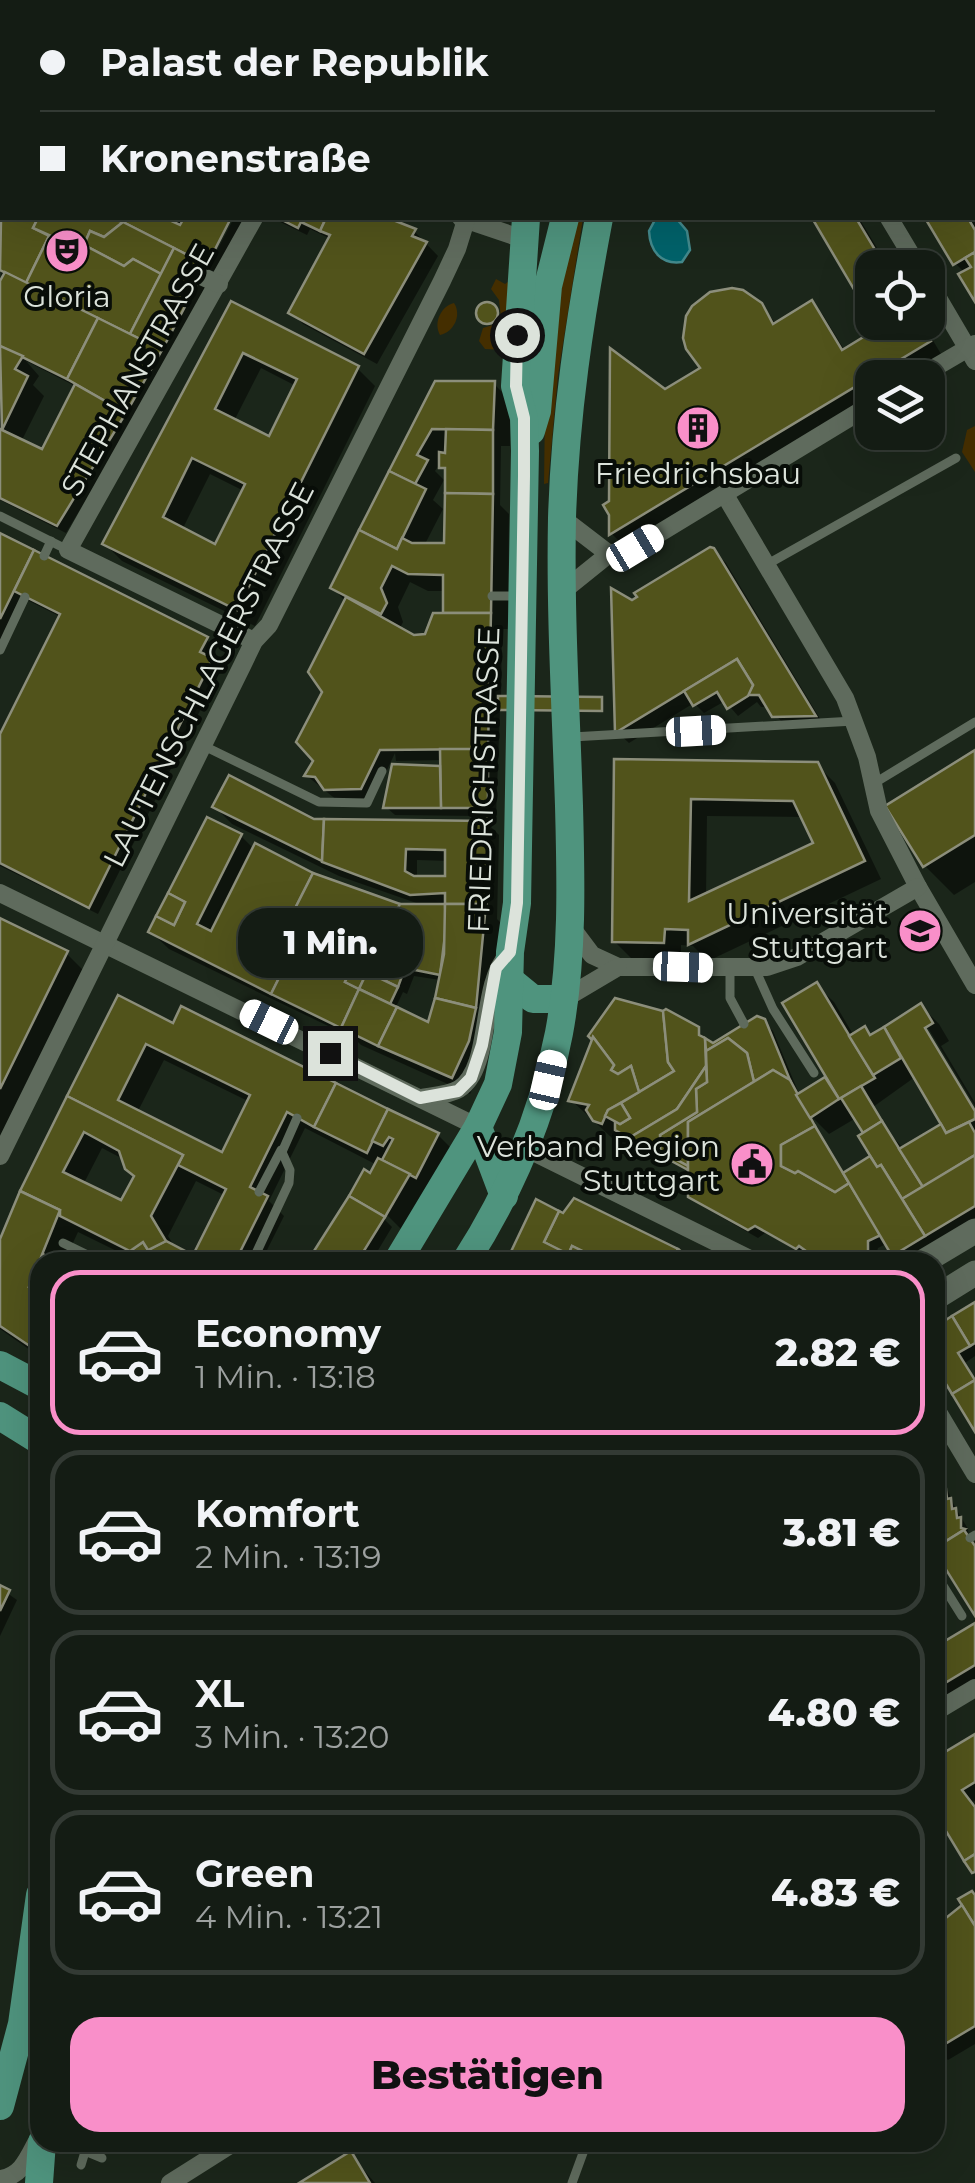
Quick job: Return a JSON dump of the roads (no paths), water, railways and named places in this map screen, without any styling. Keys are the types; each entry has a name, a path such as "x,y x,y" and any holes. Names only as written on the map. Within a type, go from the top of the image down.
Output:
{"main road":[{"name":"FRIEDRICHSTRASSE","path":"525,451 537,410 548,286 564,220"},
{"path":"470,1252 504,1196 525,1148 548,1080 564,999 570,925 562,518 574,359 600,220"},
{"name":"FRIEDRICHSTRASSE","path":"403,1252 478,1127 505,1056 510,952 517,903 525,451 524,418 516,386 525,228"},
{"path":"511,982 533,999 564,999"},
{"path":"478,1127 504,1196"},
{"path":"940,1252 975,1231"},
{"path":"945,1292 975,1273"},
{"path":"0,1365 30,1381"},
{"path":"0,1419 30,1437"},
{"path":"0,2106 22,2024 30,1967"},
{"path":"13,2178 32,2152"}],"street":[{"name":"STEPHANSTRASSE","path":"60,545 219,284 253,220"},
{"name":"LAUTENSCHLAGERSTRASSE","path":"0,1156 254,641 269,625 407,351 457,249 464,220"},
{"path":"471,220 525,228"},
{"path":"890,220 908,250"},
{"path":"201,276 219,284"},
{"path":"945,307 973,351 945,364"},
{"path":"562,591 609,554 635,548 855,415"},
{"path":"725,495 845,698 867,756 879,811 975,985"},
{"path":"562,518 609,554"},
{"path":"60,545 254,641"},
{"path":"570,925 592,955 618,967 754,968 783,964 918,887"},
{"path":"0,893 478,1127"},
{"path":"420,1098 458,1091 471,1078 482,1045 496,968 510,952"},
{"path":"564,999 618,967"},
{"path":"525,1148 736,1252"},
{"path":"945,1423 975,1474"},
{"path":"945,1706 975,1688"},
{"path":"170,2183 219,2152"}],"lane":[{"path":"766,565 956,458"},
{"path":"0,516 60,545"},
{"name":"STEPHANSTRASSE","path":"44,556 60,545"},
{"path":"492,596 522,596"},
{"path":"0,650 24,597"},
{"path":"566,738 854,721"},
{"path":"871,785 975,722"},
{"path":"202,745 319,802 367,803 382,771"},
{"path":"836,934 851,957"},
{"path":"754,968 772,1009 814,1072"},
{"path":"730,969 730,998 744,1024"},
{"path":"320,1073 330,1053"},
{"path":"260,1192 297,1118"},
{"path":"257,1252 289,1183 283,1144"},
{"path":"63,1243 81,1252"},
{"path":"945,1590 962,1616"},
{"path":"81,2165 85,2152"},
{"path":"94,2152 102,2158"},
{"path":"572,2183 583,2152"}],"water":[{"path":"655,220 678,220 687,231 690,250 682,262 663,259 654,250 649,231"}],"place":[{"name":"Gloria","path":"67,251"},
{"name":"Friedrichsbau","path":"698,428"},
{"name":"Universität Stuttgart","path":"920,931"},
{"name":"Verband Region Stuttgart","path":"752,1164"}]}
